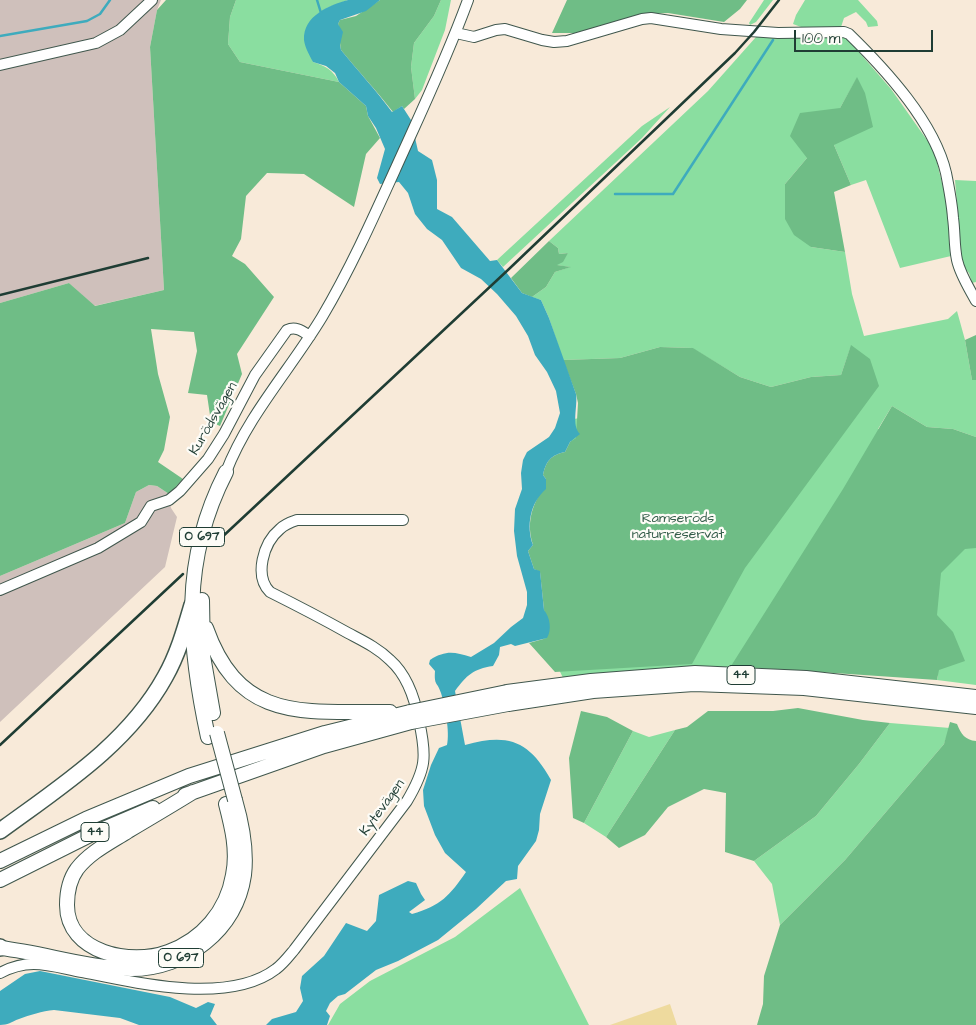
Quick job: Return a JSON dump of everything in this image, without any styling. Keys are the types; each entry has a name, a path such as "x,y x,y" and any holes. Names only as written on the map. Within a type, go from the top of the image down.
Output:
{"highway":[{"name":"O 697","path":"0,831 80,772 128,727 149,702 166,675 196,609"}],"main road":[{"name":"O 697","path":"0,948 105,967 145,968 170,963 193,952 222,926 236,903 244,876 245,846 212,735 196,609 194,578 203,532 215,493 226,472"},
{"path":"196,609 222,665 238,684 259,698 285,707 317,711 411,717"},
{"name":"44","path":"0,862 86,819 189,776 325,733 591,681 695,673 806,678 976,697"},
{"name":"44","path":"508,698 694,684 804,688 976,707"},
{"name":"44","path":"0,880 92,834 193,792 411,717"},
{"path":"193,792 104,846 87,858 76,870 70,882 67,909 70,923 84,942 105,953 128,957 142,957 166,953 180,947 202,932 221,910 234,874 231,802"}],"street":[{"path":"0,65 96,43 120,30 152,0"},
{"name":"O 697","path":"226,472 249,426 310,336 348,269 386,192 456,33 468,0"},
{"path":"456,33 474,37 505,29 554,42 567,41 651,18 721,29 778,34 844,32 861,46 890,77 918,114 935,143 945,172 953,216 957,260 976,301"},
{"name":"Kurödsvägen","path":"0,590 98,548 141,522 151,506 169,500 180,491 208,459 224,434 255,375 287,330 295,328 310,336"},
{"name":"Kytevägen","path":"0,973 19,965 36,963 166,986 220,989 242,986 261,978 277,969 294,950 407,801 418,782 424,763 424,744 413,697 405,678 391,660 373,646 270,592 263,585 261,573 264,556 270,540 278,530 286,524 297,520 403,520"}],"shaded area":[{"path":"0,0 161,0 157,10 150,47 164,290 94,306 69,283 0,303"},
{"path":"149,485 157,486 169,494 171,508 177,517 165,567 0,722 0,576 125,523 136,492"}],"green space":[{"path":"166,0 236,0 230,17 228,44 240,62 339,82 366,106 368,116 380,138 366,154 354,207 304,174 267,173 246,196 241,239 232,256 245,264 274,297 237,354 242,374 220,426 211,422 207,395 188,393 197,351 194,332 151,329 158,374 170,417 164,450 158,462 183,479 169,494 157,486 149,485 136,492 125,523 0,576 0,303 69,283 95,306 164,290 150,47 157,10"},
{"path":"236,0 348,0 329,7 315,16 306,29 313,62 329,69 339,82 240,62 228,44 230,17"},
{"path":"380,0 441,0 434,16 414,43 411,67 415,99 404,109 402,106 393,112 340,47 338,24 340,20 356,16"},
{"path":"441,0 451,0 445,30 422,90 415,99 411,67 414,43 434,16"},
{"path":"567,0 747,0 740,9 724,22 668,13 647,14 577,33 552,33"},
{"path":"764,0 773,0 756,22 750,25 749,23"},
{"path":"805,0 858,0 877,21 878,26 868,27 866,22 856,12 844,18 841,27 801,27 793,24"},
{"name":"Ramseröds naturreservat","path":"839,34 845,36 891,89 934,150 950,216 951,256 900,268 866,180 851,185 834,145 857,78 807,158 785,184 811,247 845,252 852,294 864,336 948,319 957,311 965,340 972,380 976,380 976,437 953,429 927,427 892,406 878,429 976,451 976,685 937,680 938,675 853,669 664,672 564,680 543,636 574,419 734,391 837,396 851,346 841,375 811,377 771,387 740,377 692,348 660,347 620,358 563,360 541,300 532,297 546,287 555,272 570,267 556,265 568,253 559,254 558,248 549,241 708,91 756,37"},
{"path":"857,77 865,93 873,127 834,145 851,185 834,192 845,252 811,247 794,235 785,219 785,184 807,158 790,136 800,113 840,108"},
{"path":"670,107 642,138 503,267 497,260 642,126"},
{"path":"955,180 976,181 976,282 972,283 969,273 962,266"},
{"path":"549,241 558,248 559,254 568,253 563,262 557,265 571,267 555,272 546,287 532,297 522,293 511,278"},
{"path":"976,335 976,380 972,380 965,340"},
{"name":"Ramseröds naturreservat","path":"851,345 870,359 879,386 745,568 692,664 555,672 529,643 547,638 540,572 534,569 528,551 533,545 530,534 531,518 537,498 546,479 543,475 546,466 550,459 565,452 570,442 576,438 578,403 563,360 620,358 660,347 693,348 740,377 771,387 811,377 841,375"},
{"path":"892,406 927,427 953,429 976,437 976,548 965,549 941,573 937,615 953,632 965,661 939,670 937,680 731,666 843,489"},
{"path":"798,708 890,723 816,816 754,861 725,852 726,793 704,789 668,807 645,835 619,848 606,837 675,730 687,727 708,711 773,711"},
{"path":"581,711 607,717 633,731 584,823 573,818 569,758"},
{"path":"950,722 957,724 966,738 976,741 976,1025 757,1025 763,1004 764,976 780,925 845,860 944,744"},
{"path":"890,723 950,728 944,744 845,860 780,925 772,884 754,861 816,816"},
{"path":"675,730 606,837 584,823 633,731 649,737"},
{"path":"520,888 589,1025 328,1025 340,1004 370,981 455,937"}],"sand":[{"path":"670,1004 677,1025 610,1025"}],"water":[{"path":"348,0 380,0 366,11 340,20 338,24 343,32 340,45 341,50 392,112 402,106 411,120 418,151 432,160 437,180 437,209 452,217 490,261 497,260 522,293 541,300 576,394 575,421 580,434 570,442 565,452 556,455 548,462 543,475 546,479 546,489 536,501 531,515 530,530 533,545 528,551 534,569 540,571 544,610 550,624 547,638 515,646 511,644 500,647 499,655 493,666 480,669 471,674 455,691 465,745 494,740 516,743 534,756 551,780 540,814 536,841 518,866 517,879 506,881 438,940 376,970 345,994 338,996 330,1003 326,1011 330,1016 327,1025 266,1025 272,1019 296,1012 303,1001 300,988 302,976 324,956 346,923 367,931 376,921 379,895 408,881 416,883 425,900 409,912 412,914 422,911 444,899 466,872 445,853 435,835 424,806 423,790 431,765 439,748 447,745 448,740 443,698 435,681 435,671 429,664 430,660 446,653 471,657 494,643 523,618 527,605 527,592 517,556 514,531 515,509 522,489 521,473 523,460 527,452 549,437 555,428 560,413 556,391 547,372 535,355 528,336 516,316 481,279 461,268 442,240 427,229 415,214 408,193 399,182 380,184 377,178 385,149 376,128 368,116 366,106 339,82 335,73 326,66 313,62 309,55 304,40 305,32 312,18 333,5"},
{"path":"40,971 170,997 196,1008 208,1002 215,1004 210,1016 217,1025 139,1025 120,1018 54,1010 36,1013 0,1025 0,991 25,974"}],"waterway":[{"path":"0,36 87,21 100,14 110,0"},
{"path":"317,0 321,13"},
{"path":"615,194 673,194 773,40"}],"railway":[{"path":"220,539 509,269 735,53 779,0"},
{"path":"0,295 148,258"},
{"path":"0,745 183,574"}]}
